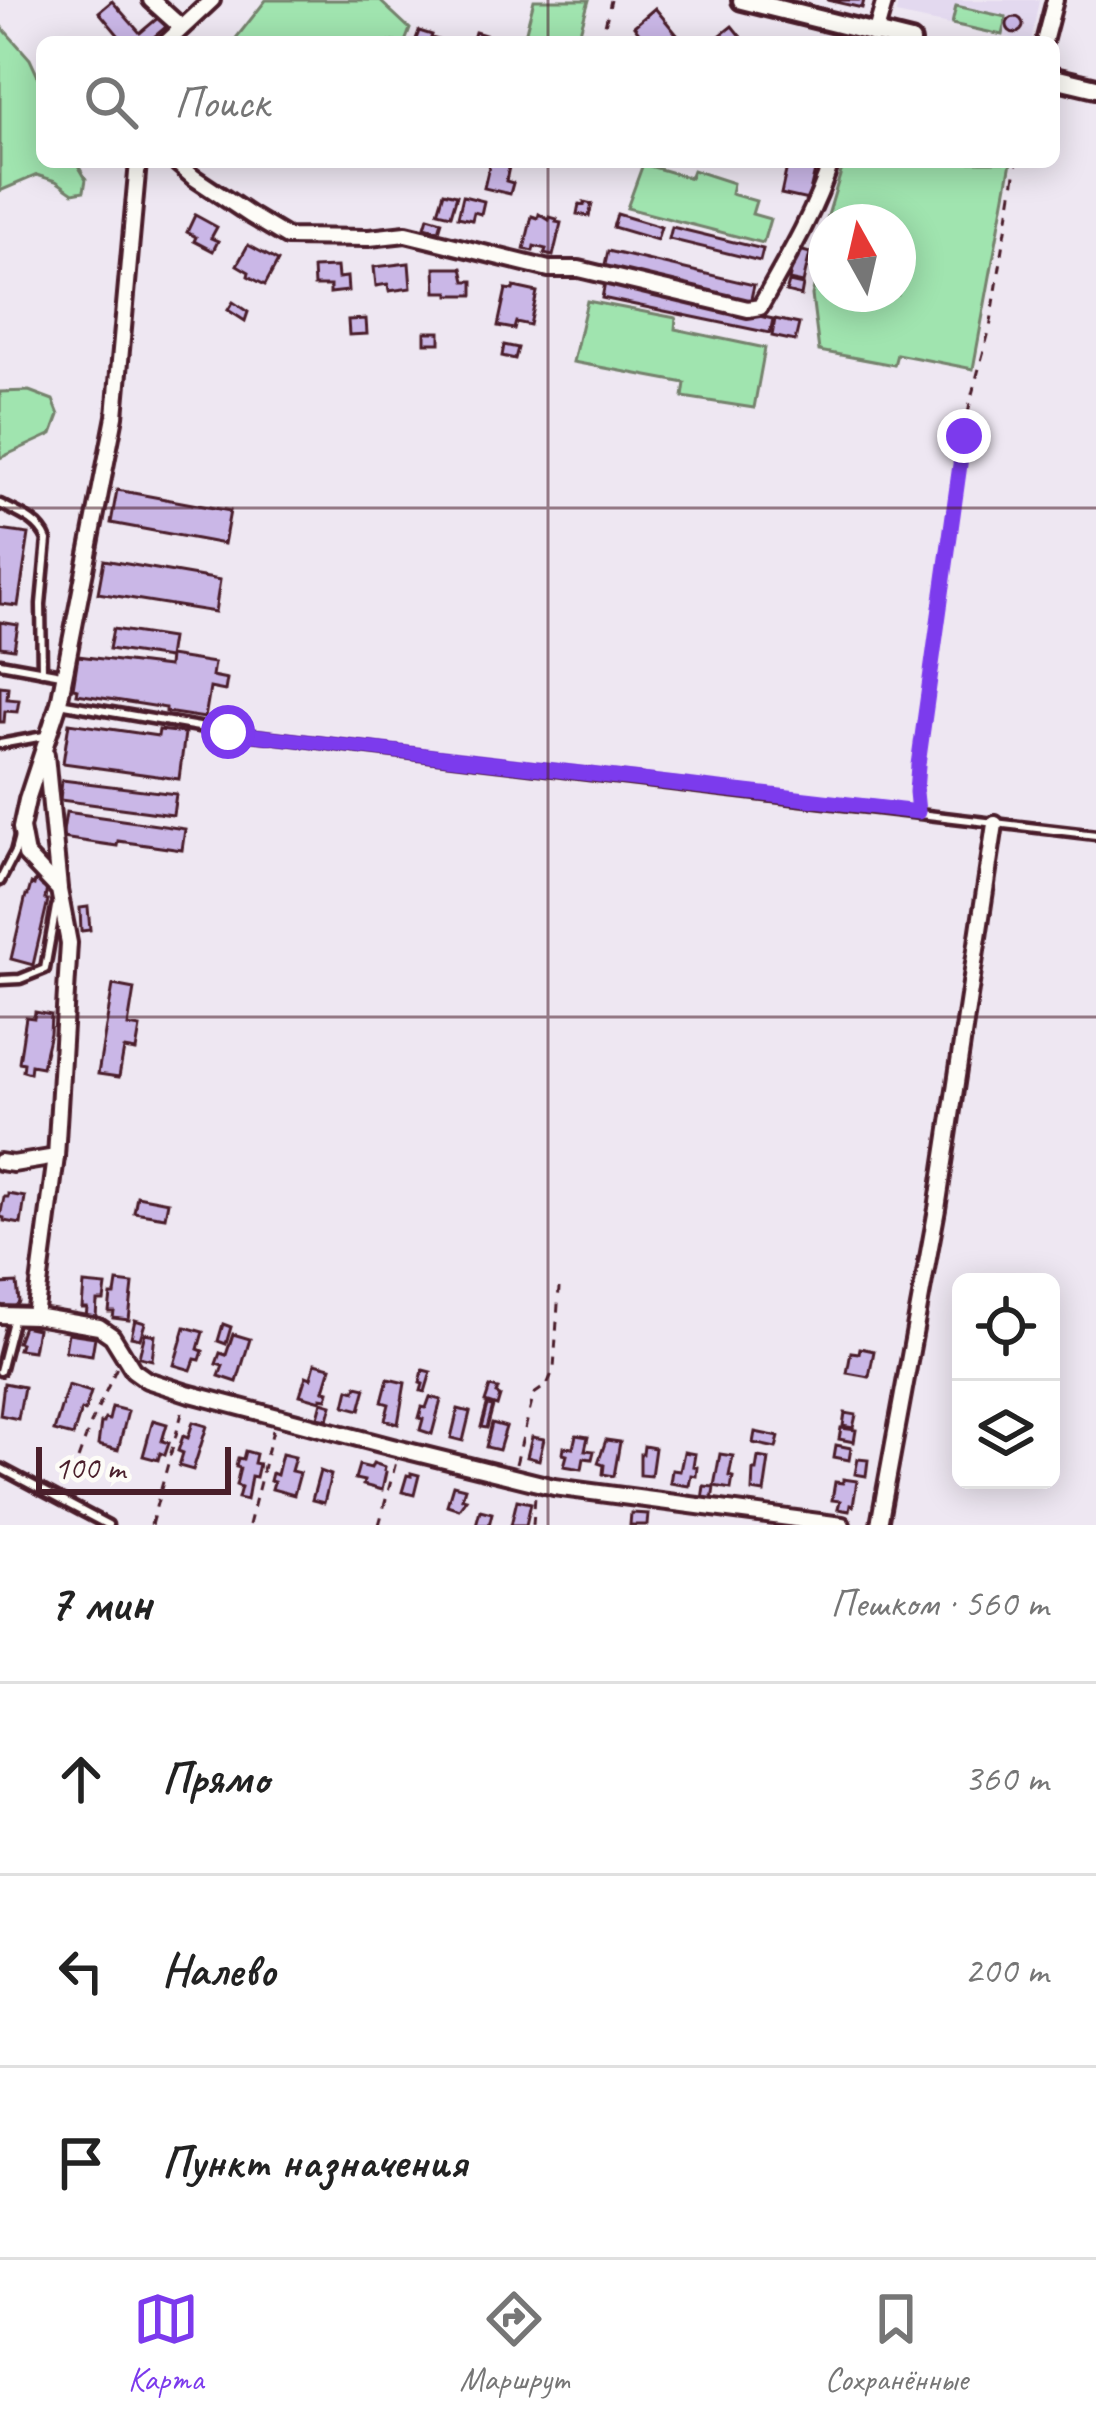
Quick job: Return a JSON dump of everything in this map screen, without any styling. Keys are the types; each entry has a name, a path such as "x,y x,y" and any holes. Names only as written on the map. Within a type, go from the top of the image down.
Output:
{"street":[{"path":"151,0 181,27"},
{"path":"173,36 212,0"},
{"path":"742,0 880,36"},
{"path":"875,35 885,0"},
{"path":"1046,36 1055,0"},
{"path":"1060,79 1096,88"},
{"path":"59,890 26,854 21,828 59,703 115,416 137,168"},
{"path":"184,168 287,236 406,234 748,309 760,307 821,193 829,168"},
{"path":"35,1316 56,1157 69,943 45,750"},
{"path":"878,1525 938,1209 995,824"},
{"path":"0,1162 56,1157"},
{"path":"7,1316 99,1327 112,1336 133,1370 147,1380 400,1449 536,1483 842,1525"}],"lane":[{"path":"0,504 26,517 44,531 47,540 42,670"},
{"path":"0,663 64,675"},
{"path":"59,703 271,738 1096,835"},
{"path":"0,744 50,734"},
{"path":"0,881 21,828"},
{"path":"0,980 45,970 59,890"},
{"path":"0,1371 7,1316"},
{"path":"0,1468 108,1525"}],"path":[{"path":"602,36 611,0"},
{"path":"918,812 918,765 964,436 990,328 1016,168"},
{"path":"513,1477 534,1394 548,1384 554,1369 559,1288"},
{"path":"72,1476 123,1354"},
{"path":"151,1525 187,1393"},
{"path":"249,1525 276,1417"},
{"path":"379,1525 400,1449"},
{"path":"533,1525 536,1483"}],"shaded area":[{"path":"898,0 1039,0 1032,36 1002,36 896,14"}],"green space":[{"path":"266,0 379,0 410,29 407,36 238,36"},
{"path":"534,0 589,0 579,36 525,36"},
{"path":"956,6 1006,17 1002,35 952,24"},
{"path":"0,25 36,72 36,168 80,168 86,179 84,191 73,193 37,175 0,191"},
{"path":"642,168 690,178 693,170 733,183 731,194 756,201 752,214 770,219 763,243 627,208"},
{"path":"842,168 1010,168 973,369 897,354 894,365 819,351 814,312 916,312 916,204 831,204"},
{"path":"587,301 676,318 675,329 765,348 754,408 683,397 685,383 573,362"},
{"path":"29,391 53,400 59,415 52,434 0,458 0,392"}],"building":[{"path":"827,0 864,0 862,8"},
{"path":"112,1 140,33 159,17 166,27 155,36 119,36 99,12"},
{"path":"655,8 678,36 642,36 634,26"},
{"path":"1015,17 1023,25 1015,33 1007,25"},
{"path":"732,26 740,36 720,36"},
{"path":"489,168 509,168 510,194 484,188"},
{"path":"787,168 816,168 808,200 781,194"},
{"path":"444,192 457,195 451,215 438,212"},
{"path":"463,196 484,201 481,214 474,212 472,220 458,217"},
{"path":"584,202 592,204 589,216 577,214"},
{"path":"617,214 661,227 657,240 613,227"},
{"path":"195,215 217,227 211,238 218,241 213,251 187,232"},
{"path":"532,216 561,223 553,256 534,246 533,251 524,249"},
{"path":"428,217 442,221 439,231 425,227"},
{"path":"672,227 763,249 760,261 669,239"},
{"path":"248,245 278,261 265,285 237,265"},
{"path":"796,249 808,252 803,283 789,280"},
{"path":"608,251 754,285 750,303 604,269"},
{"path":"409,263 411,288 389,291 388,284 376,286 374,267"},
{"path":"337,267 338,278 347,277 348,291 330,293 330,286 314,286 313,268"},
{"path":"435,268 462,268 465,281 473,281 473,295 436,292"},
{"path":"789,282 803,285 801,296 786,292"},
{"path":"605,283 773,319 770,333 602,298"},
{"path":"506,289 537,292 530,325 498,326"},
{"path":"233,302 248,312 245,321 228,310"},
{"path":"366,319 367,334 349,335 348,320"},
{"path":"775,319 799,324 795,341 772,336"},
{"path":"425,332 440,332 440,343 425,343"},
{"path":"504,345 518,348 515,359 502,356"},
{"path":"117,490 230,511 224,544 111,523"},
{"path":"0,530 29,534 18,606 0,604"},
{"path":"104,560 220,580 215,612 98,593"},
{"path":"0,622 18,625 14,649 0,647"},
{"path":"113,629 171,638 168,658 109,649"},
{"path":"78,656 168,667 169,656 214,663 212,676 227,679 225,691 210,688 205,718 77,694 78,689 73,688"},
{"path":"0,686 8,687 7,699 19,700 17,712 5,711 4,722 0,722"},
{"path":"69,723 158,736 159,730 185,733 179,779 63,763"},
{"path":"62,780 176,794 173,815 60,800"},
{"path":"66,812 185,829 182,850 62,838"},
{"path":"35,881 44,883 48,900 33,965 11,959 26,895"},
{"path":"88,907 90,930 81,931 80,908"},
{"path":"113,985 134,989 128,1026 140,1028 136,1051 124,1049 119,1077 98,1074"},
{"path":"35,1012 51,1015 50,1033 42,1067 31,1065 30,1073 19,1062 26,1017 34,1018"},
{"path":"8,1194 25,1197 21,1224 0,1217"},
{"path":"137,1196 168,1202 165,1217 134,1212"},
{"path":"117,1282 133,1284 129,1320 113,1318 114,1312 109,1312"},
{"path":"17,1283 19,1302 0,1310 0,1284"},
{"path":"84,1284 106,1286 104,1301 97,1301 96,1318 86,1318 87,1308 82,1308"},
{"path":"135,1320 145,1323 140,1339 131,1337"},
{"path":"223,1324 231,1327 226,1344 218,1341"},
{"path":"23,1326 37,1329 33,1351 18,1349"},
{"path":"185,1327 203,1332 198,1349 203,1351 191,1370 174,1365"},
{"path":"68,1333 95,1337 92,1355 65,1351"},
{"path":"145,1333 155,1335 152,1360 139,1357"},
{"path":"233,1334 250,1339 237,1382 219,1376 223,1366 216,1364 220,1353 226,1355"},
{"path":"860,1348 874,1351 869,1377 847,1373 851,1352 859,1353"},
{"path":"315,1363 331,1367 324,1390 329,1391 327,1399 321,1401 300,1395"},
{"path":"423,1370 431,1372 425,1392 420,1383"},
{"path":"388,1379 405,1383 398,1424 385,1420 389,1404 382,1402"},
{"path":"4,1383 24,1387 18,1419 0,1415"},
{"path":"68,1385 91,1392 73,1436 54,1431"},
{"path":"357,1386 366,1388 360,1410 345,1406 349,1389 355,1391"},
{"path":"490,1387 498,1389 497,1406 485,1402"},
{"path":"430,1397 441,1400 432,1434 420,1430 423,1419 419,1418"},
{"path":"322,1402 332,1405 328,1419 318,1417"},
{"path":"487,1405 493,1406 487,1428 481,1427"},
{"path":"112,1407 128,1411 118,1450 98,1445 101,1423 109,1420"},
{"path":"458,1409 470,1412 463,1441 451,1438"},
{"path":"845,1413 856,1415 853,1428 843,1426"},
{"path":"153,1420 167,1424 162,1441 169,1443 158,1460 143,1456"},
{"path":"193,1422 207,1426 193,1470 179,1466 183,1453 178,1451"},
{"path":"492,1423 506,1427 499,1450 486,1447"},
{"path":"841,1428 856,1430 854,1442 839,1439"},
{"path":"755,1432 779,1437 776,1448 753,1443"},
{"path":"576,1435 588,1437 585,1450 594,1451 592,1459 584,1458 582,1469 564,1466 564,1447 573,1448"},
{"path":"532,1437 544,1439 539,1460 527,1457"},
{"path":"606,1440 620,1442 614,1476 603,1474 604,1465 598,1463"},
{"path":"836,1445 851,1448 849,1460 834,1457"},
{"path":"644,1446 655,1448 651,1476 640,1475"},
{"path":"245,1451 256,1454 254,1463 259,1464 256,1477 251,1476 247,1500 238,1498 241,1487 236,1485 238,1458 243,1459"},
{"path":"684,1452 695,1454 693,1466 697,1467 689,1486 670,1483 672,1470 680,1471"},
{"path":"282,1454 295,1457 291,1471 300,1473 294,1495 272,1489 272,1473 277,1475"},
{"path":"720,1454 733,1456 731,1489 714,1486"},
{"path":"758,1457 769,1459 764,1493 752,1491"},
{"path":"858,1459 868,1460 866,1476 855,1474"},
{"path":"373,1463 385,1467 382,1490 355,1479 359,1465 371,1468"},
{"path":"320,1471 331,1475 324,1503 312,1500"},
{"path":"411,1473 419,1475 414,1495 402,1492"},
{"path":"843,1479 857,1481 849,1511 838,1509 840,1501 832,1500 835,1482 843,1483"},
{"path":"453,1485 465,1488 462,1498 466,1499 459,1509 447,1505"},
{"path":"704,1486 714,1487 712,1501 702,1500"},
{"path":"517,1500 531,1503 526,1525 511,1525"},
{"path":"480,1510 492,1513 489,1525 476,1525"},
{"path":"631,1513 648,1514 647,1525 630,1525"}],"route":[{"path":"228,732 918,812 918,765 964,436"}]}
